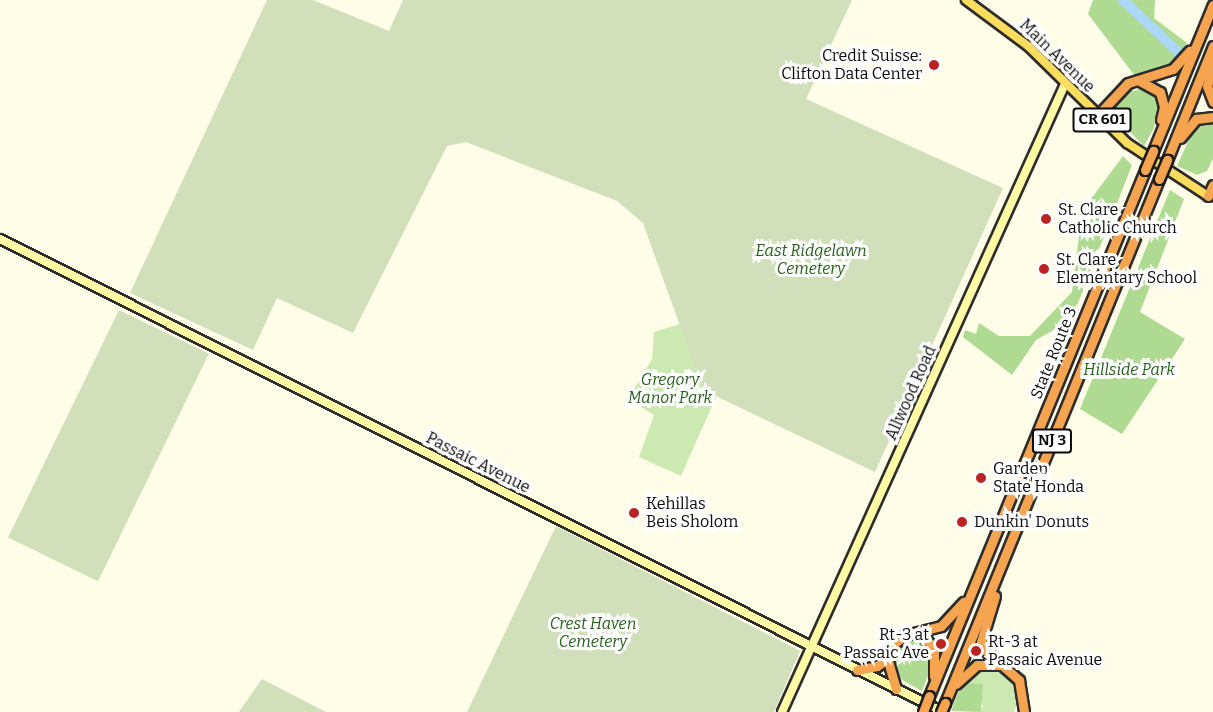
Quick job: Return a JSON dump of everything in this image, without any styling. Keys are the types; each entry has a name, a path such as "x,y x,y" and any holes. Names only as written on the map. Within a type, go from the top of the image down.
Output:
{"highway":[{"name":"State Route 3","path":"923,712 1213,5"},
{"path":"1097,116 1122,87 1135,80 1173,69 1200,37"},
{"name":"State Route 3","path":"943,709 1213,46"},
{"path":"1213,64 1207,86 1213,102"},
{"path":"1135,80 1155,86 1164,99 1153,151"},
{"path":"1167,160 1190,124 1202,116 1213,117"},
{"path":"1211,198 1213,185"},
{"path":"1012,539 981,638 987,652 1022,685 1024,712"},
{"path":"857,670 877,666 888,658 900,638 950,621 975,585"},
{"path":"920,633 932,644 936,658 929,696"},
{"path":"888,658 893,687"},
{"path":"943,709 971,668 1003,665"}],"main road":[{"name":"Main Avenue","path":"966,0 1029,46 1097,116 1144,155 1211,198"}],"street":[{"name":"Allwood Road","path":"782,712 1065,84"},
{"name":"Passaic Avenue","path":"0,239 857,670 943,709"}],"green space":[{"name":"East Ridgelawn Cemetery","path":"267,0 313,0 389,31 403,0 852,0 806,99 1003,188 875,472 703,390 643,223 617,201 466,142 447,146 353,333 277,298 253,350 130,293"},
{"path":"1093,0 1155,0 1154,18 1187,43 1167,69 1134,75 1088,14"},
{"path":"1140,89 1152,93 1158,102 1154,128 1144,146 1112,114 1124,93"},
{"path":"1213,122 1213,159 1207,171 1197,175 1177,166 1196,124"},
{"path":"1123,156 1132,165 1078,303 1059,327 1036,340 1012,375 963,337 965,330 976,334 979,323 999,336 1030,336 1072,292 1082,211"},
{"name":"Hillside Park","path":"1170,190 1184,199 1140,312 1185,339 1122,434 1080,409"},
{"path":"119,310 209,354 98,581 8,537"},
{"name":"Gregory Manor Park","path":"680,324 703,390 716,397 681,476 639,457 654,415 628,399 652,359 654,332"},
{"name":"Crest Haven Cemetery","path":"556,526 800,651 774,712 467,712"},
{"path":"917,640 931,651 933,663 922,691 902,680 895,667 897,652 905,642"},
{"path":"974,670 993,670 1008,677 1017,687 1019,699 1014,712 981,712 983,705 962,683"},
{"path":"262,679 326,712 239,712"},
{"path":"962,683 983,684 981,712 951,711"}],"waterway":[{"path":"1123,0 1178,52"}],"place":[{"name":"Credit Suisse: Clifton Data Center","path":"934,65"},
{"name":"St. Clare Catholic Church","path":"1046,219"},
{"name":"St. Clare Elementary School","path":"1044,269"},
{"name":"Garden State Honda","path":"981,478"},
{"name":"Kehillas Beis Sholom","path":"634,513"},
{"name":"Dunkin' Donuts","path":"962,522"},
{"name":"Rt-3 at Passaic Ave","path":"941,644"},
{"name":"Rt-3 at Passaic Avenue","path":"976,651"}]}
